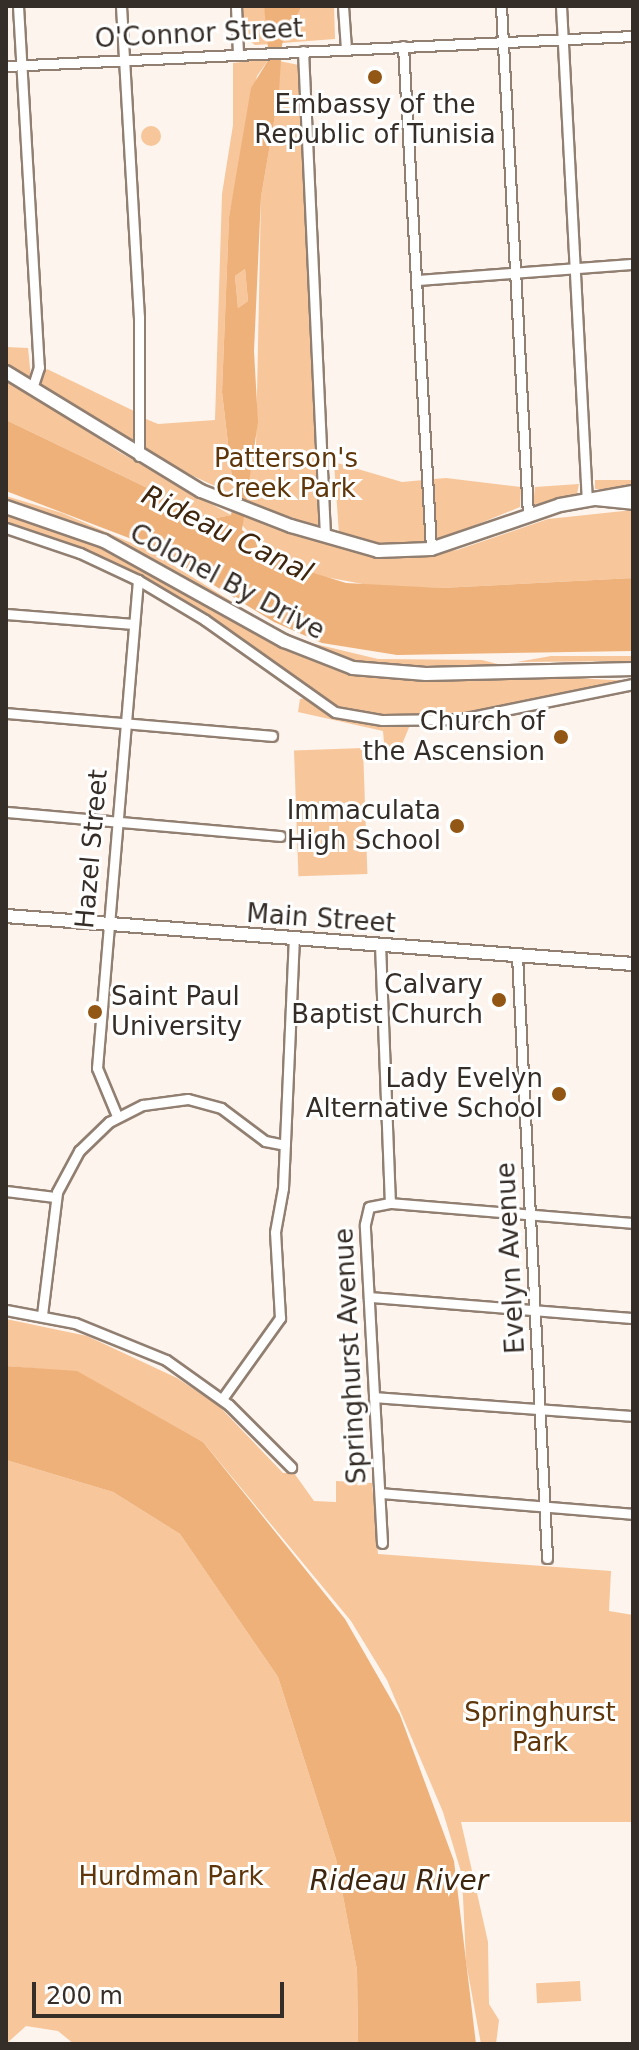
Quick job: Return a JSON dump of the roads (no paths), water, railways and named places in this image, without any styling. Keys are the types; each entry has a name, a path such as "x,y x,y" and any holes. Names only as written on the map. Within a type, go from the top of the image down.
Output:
{"main road":[{"path":"6,372 139,456 229,503 378,551 431,549 528,515 633,492"},
{"path":"592,499 633,503"},
{"name":"Colonel By Drive","path":"6,507 94,536 284,641 353,668 426,674 577,669 633,672"},
{"name":"Main Street","path":"6,916 106,927 633,964"}],"street":[{"path":"18,6 39,367 32,388"},
{"path":"121,6 141,415 139,456"},
{"path":"236,6 238,53"},
{"path":"343,6 346,49"},
{"path":"501,6 528,515"},
{"path":"561,6 585,468 592,499"},
{"name":"O'Connor Street","path":"6,66 633,36"},
{"path":"403,46 419,280 431,549"},
{"path":"303,51 325,474 325,535"},
{"path":"419,280 633,264"},
{"path":"6,528 51,541 138,580 205,620 315,703 335,712 382,720 461,719 523,709 633,684"},
{"name":"Hazel Street","path":"117,1116 97,1068 106,927 138,580"},
{"path":"6,614 134,624"},
{"path":"6,713 272,736"},
{"path":"6,812 280,836"},
{"path":"222,1399 280,1318 275,1232 285,1145 294,938"},
{"name":"Springhurst Avenue","path":"380,944 390,1203 376,1203 365,1216 382,1543"},
{"name":"Evelyn Avenue","path":"517,955 547,1558"},
{"path":"42,1315 55,1197 79,1151 117,1116 165,1100 200,1101 228,1111 265,1141 285,1145"},
{"path":"6,1191 55,1197"},
{"path":"390,1203 633,1223"},
{"path":"370,1297 633,1318"},
{"path":"6,1310 42,1315 139,1346 222,1399 291,1467"},
{"path":"374,1397 633,1416"},
{"path":"380,1493 633,1514"}],"water":[{"name":"Rideau Canal","path":"264,6 302,6 282,44 279,92 261,197 254,351 258,422 242,530 288,565 346,583 441,588 633,578 633,651 397,655 322,643 274,622 150,546 6,491 6,420 212,519 231,515 234,495 222,392 229,217 251,88 269,59","holes":["245,269 248,301 238,308 235,276"]},
{"name":"Rideau River","path":"6,1366 77,1371 203,1442 345,1619 400,1715 454,1861 476,2044 358,2044 357,1970 336,1859 278,1677 180,1534 113,1492 6,1460"}],"place":[{"name":"Embassy of the Republic of Tunisia","path":"375,77"},
{"name":"Church of the Ascension","path":"561,737"},
{"name":"Immaculata High School","path":"457,826"},
{"name":"Calvary Baptist Church","path":"499,1000"},
{"name":"Saint Paul University","path":"95,1012"},
{"name":"Lady Evelyn Alternative School","path":"559,1094"}],"park label":[{"name":"Patterson's Creek Park","path":"286,474"},
{"name":"Springhurst Park","path":"540,1728"},
{"name":"Hurdman Park","path":"171,1877"}]}
